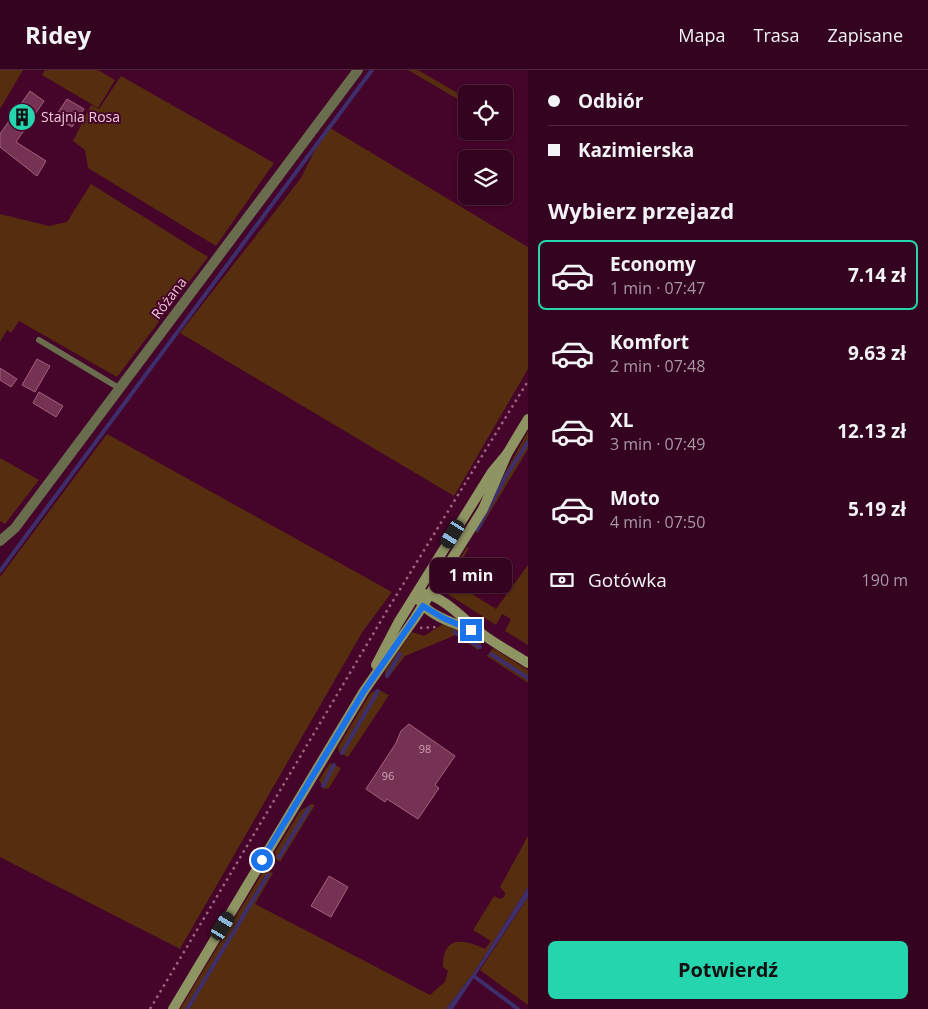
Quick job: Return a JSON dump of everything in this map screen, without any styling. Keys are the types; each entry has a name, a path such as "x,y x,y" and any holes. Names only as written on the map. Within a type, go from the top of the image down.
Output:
{"street":[{"name":"Różana","path":"0,541 15,528 358,70"},
{"path":"173,1009 364,691 423,606 482,509 507,454 528,419"},
{"path":"364,691 390,638 416,594 492,472 507,454"},
{"path":"416,594 430,594 484,635 528,663"},
{"path":"416,594 423,606 443,618 484,635"}],"lane":[{"path":"39,340 119,388"}],"path":[{"path":"150,1009 383,617 528,381"},
{"path":"416,626 432,629 440,625"}],"shaded area":[{"path":"0,70 23,70 0,109"},
{"path":"45,70 98,70 115,80 98,108 42,75"},
{"path":"408,70 418,70 458,93 458,99"},
{"path":"121,76 274,163 216,246 88,168 85,150 73,141 91,105 99,109"},
{"path":"327,126 528,247 528,369 454,496 180,333 301,178"},
{"path":"91,184 208,257 117,377 19,321 11,333 7,330 0,342 0,214 49,226 67,222"},
{"path":"528,431 528,449 477,534 475,528"},
{"path":"107,434 392,592 363,631 180,949 0,857 0,577"},
{"path":"0,458 39,480 5,524 0,521"},
{"path":"467,547 469,548 450,580 496,609 528,565 528,645 505,631 511,619 502,614 496,625 446,593 447,578"},
{"path":"443,624 478,639 482,642 478,650 456,635 405,656 388,678 385,676 385,671 412,632 424,636"},
{"path":"493,648 528,670 528,683 487,656"},
{"path":"377,689 389,695 348,757 339,752 338,747 370,694"},
{"path":"330,763 341,768 329,788 324,789 319,780"},
{"path":"311,804 315,805 280,862 276,859 275,852 300,811"},
{"path":"528,836 528,887 475,971 446,1009 180,1009 264,870 273,873 255,904 430,995 445,982 448,971 443,967 444,957 446,949 450,945 462,942 485,949 491,941 473,930 494,896 500,899 504,897 505,893 500,887"},
{"path":"528,887 528,897 453,1009 446,1009 475,971"},
{"path":"528,897 528,1005 480,970"}],"building":[{"name":"Stajnia Rosa","path":"30,91 44,101 16,142 46,161 37,176 0,147 0,134"},
{"path":"67,99 84,109 72,127 55,117"},
{"path":"37,359 50,366 35,392 22,385"},
{"path":"0,368 17,379 11,387 0,380"},
{"path":"39,392 63,406 56,417 33,403"},
{"path":"409,724 455,756 435,785 439,788 418,819 387,799 385,802 366,789 396,743 401,731"},
{"path":"329,876 348,887 331,917 311,906"}],"waterway":[{"path":"0,571 372,70"},
{"path":"477,530 506,476 528,442"},
{"path":"454,632 480,647"},
{"path":"387,676 400,654"},
{"path":"491,654 528,678"},
{"path":"342,753 378,691"},
{"path":"323,786 334,765"},
{"path":"279,857 309,808"},
{"path":"187,1009 268,875"},
{"path":"475,977 518,1009"}],"place":[{"name":"Stajnia Rosa","path":"22,117"}],"route":[{"path":"262,860 364,691 423,606 443,618 471,630"}]}
